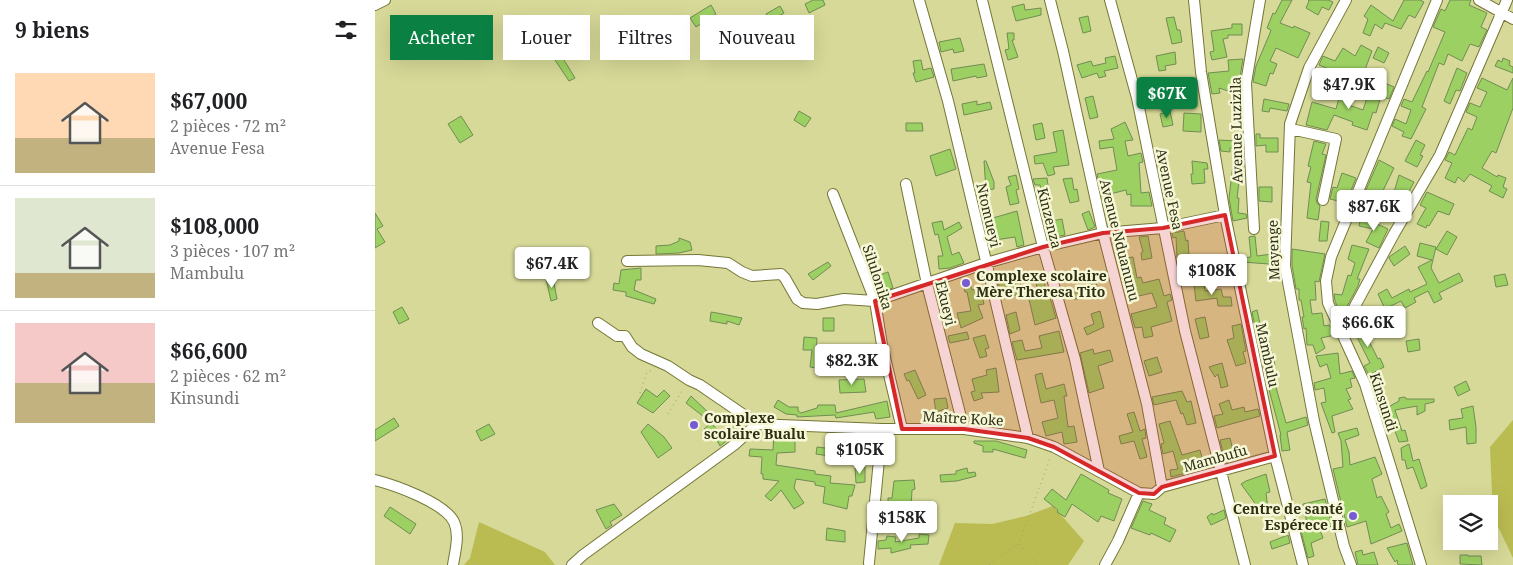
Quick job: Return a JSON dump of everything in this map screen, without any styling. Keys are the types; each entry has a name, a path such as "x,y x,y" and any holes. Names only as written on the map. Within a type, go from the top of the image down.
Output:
{"street":[{"path":"375,5 385,0"},
{"name":"Ntomueyi","path":"919,0 948,101 1028,438"},
{"name":"Kinzenza","path":"982,0 1043,247 1075,359 1099,471"},
{"name":"Avenue Nduanunu","path":"1050,0 1103,233 1147,404 1162,487"},
{"name":"Avenue Fesa","path":"1110,0 1137,98 1185,331 1245,565"},
{"name":"Mambulu","path":"1194,0 1201,72 1225,215 1275,456 1303,565"},
{"name":"Avenue Luzizila","path":"1254,229 1246,83 1260,0"},
{"name":"Mayenge","path":"1346,0 1309,68 1290,124 1286,209 1286,272 1314,421 1344,546 1351,565"},
{"name":"Kinsundi","path":"1421,565 1365,384 1328,304 1326,282 1331,257 1437,0"},
{"path":"1479,0 1513,19"},
{"path":"1341,330 1440,155 1503,14 1507,0"},
{"path":"1291,129 1336,139 1323,200"},
{"name":"Ekueyi","path":"906,184 927,284 963,429"},
{"name":"Silulonika","path":"833,194 875,302 882,345 902,429"},
{"path":"627,260 698,260 728,264 752,276 781,274 797,299 803,304 817,304 844,299 875,302 986,264 1043,247 1103,233 1163,228 1225,215"},
{"path":"572,565 734,445 757,424 700,385 668,366 646,358 632,347 625,336 617,336 598,323"},
{"name":"Maître Koke","path":"757,424 882,429 963,429 1028,438 1054,447 1139,493"},
{"path":"869,563 882,429"},
{"name":"Mambufu","path":"1162,487 1275,456"},
{"path":"375,480 385,482 422,498 441,508 449,515 456,529 457,541 453,565"},
{"path":"1105,565 1118,541 1139,493 1154,494 1162,487"}],"path":[{"path":"640,393 647,372 658,367 660,363"},
{"path":"668,414 689,380"},
{"path":"989,565 1019,543 1054,447"},
{"path":"1019,543 1038,565"}],"highlighted area":[{"path":"1225,215 1275,456 1162,487 1154,494 1139,493 1054,447 1028,438 964,429 902,429 875,301 1043,247 1103,233 1163,228"}],"shaded area":[{"path":"1513,420 1513,558 1498,526 1498,495 1492,495 1490,447"},
{"path":"1053,506 1084,541 1068,565 939,565 955,523 992,524 1026,516"},
{"path":"479,522 545,552 555,565 464,565 470,558"}],"building":[{"path":"813,0 823,0 825,5 809,13 805,4"},
{"path":"1282,0 1292,0 1280,23 1293,28 1294,26 1310,33 1298,58 1276,48 1270,61 1277,64 1273,74 1270,73 1266,86 1253,82 1256,66 1271,30 1267,28 1273,13 1275,14"},
{"path":"1308,0 1328,0 1333,2 1329,10 1322,7 1318,15 1306,8"},
{"path":"1404,0 1420,0 1424,2 1415,18 1409,15 1401,29 1385,23 1382,29 1375,24 1370,36 1363,33 1368,19 1364,16 1371,5 1393,21"},
{"path":"1450,0 1471,0 1469,5 1487,13 1481,27 1487,30 1479,47 1470,44 1462,61 1448,54 1444,65 1439,63 1422,107 1426,109 1411,139 1402,136 1404,132 1392,126 1395,119 1406,124 1411,110 1401,106 1404,99 1412,102 1428,72 1445,32 1433,27 1441,9 1445,11"},
{"path":"1024,4 1025,10 1041,8 1041,15 1016,21 1012,7"},
{"path":"711,5 716,14 700,15 700,24 696,27 690,18"},
{"path":"780,6 784,13 781,15 766,14"},
{"path":"1088,16 1091,31 1083,33 1079,18"},
{"path":"1174,17 1177,30 1180,30 1182,42 1172,44 1166,18"},
{"path":"1232,24 1242,24 1242,35 1228,35 1228,38 1223,39 1227,57 1212,60 1210,52 1214,51 1211,31 1232,28"},
{"path":"1007,33 1014,33 1014,40 1012,40 1018,57 1008,60 1005,50 1009,49"},
{"path":"960,38 964,51 954,53 953,49 941,52 939,42"},
{"path":"1361,45 1372,51 1357,91 1336,85 1341,74 1319,65 1323,56 1335,61 1343,48 1355,56"},
{"path":"1378,47 1389,53 1384,63 1373,58"},
{"path":"1175,52 1176,64 1165,66 1166,70 1159,71 1156,56"},
{"path":"1115,56 1118,68 1104,71 1106,76 1099,78 1097,73 1082,78 1077,65 1091,61 1093,66 1106,63 1105,58"},
{"path":"1503,58 1510,61 1509,65 1513,67 1513,73 1495,66 1498,60 1502,62"},
{"path":"1243,59 1240,77 1236,76 1231,92 1219,88 1220,93 1212,94 1208,73 1229,71 1228,60"},
{"path":"555,60 564,60 575,78 569,81"},
{"path":"921,60 923,70 931,68 934,77 916,82 913,73 915,73 913,61"},
{"path":"984,64 987,76 977,78 976,76 953,81 951,69"},
{"path":"1457,68 1467,73 1460,91 1456,90 1450,104 1444,101"},
{"path":"1482,78 1507,90 1513,78 1513,108 1496,153 1492,151 1482,168 1497,177 1498,175 1506,178 1503,187 1507,189 1503,198 1489,191 1492,186 1470,174 1464,182 1458,177 1455,183 1445,178 1452,163 1445,160 1449,152 1455,155 1468,128 1472,130 1477,117 1466,112 1470,103 1480,107 1487,92 1477,88"},
{"path":"1378,80 1394,87 1389,99 1381,96 1376,113 1373,112 1367,130 1352,125 1353,122 1334,115 1327,130 1306,125 1312,102 1336,109 1339,98 1350,102 1349,105 1363,110 1368,95 1371,96"},
{"path":"1186,91 1187,105 1177,106 1175,92"},
{"path":"1093,96 1098,117 1090,119 1085,98"},
{"path":"1264,99 1289,104 1287,111 1270,108 1269,112 1262,111"},
{"path":"977,101 977,105 990,102 992,109 964,115 962,104"},
{"path":"799,111 811,118 805,127 794,120"},
{"path":"1170,111 1173,125 1163,127 1160,114"},
{"path":"1184,113 1201,114 1201,132 1183,131"},
{"path":"461,116 473,135 460,143 448,124"},
{"path":"1125,122 1133,140 1125,141 1128,156 1141,153 1143,162 1139,163 1141,193 1149,192 1152,206 1131,206 1131,194 1127,195 1126,190 1110,194 1107,181 1099,183 1097,174 1117,170 1113,147 1100,149 1099,141 1114,139 1111,129"},
{"path":"906,123 922,123 923,131 906,131"},
{"path":"1042,123 1045,138 1036,140 1033,125"},
{"path":"1063,130 1069,165 1053,167 1055,174 1048,176 1043,163 1035,164 1034,156 1057,152 1053,132"},
{"path":"1256,134 1260,134 1260,138 1278,138 1278,152 1266,152 1266,145 1256,146"},
{"path":"1219,140 1237,141 1237,148 1230,148 1230,152 1221,151"},
{"path":"1416,140 1425,145 1420,155 1423,156 1417,167 1405,161"},
{"path":"1314,141 1326,144 1322,154 1326,155 1316,199 1320,206 1318,220 1307,218 1311,183 1307,182 1311,167 1308,166"},
{"path":"950,149 956,169 936,176 930,156"},
{"path":"1379,160 1394,168 1376,205 1362,199"},
{"path":"984,161 986,161 994,182 994,189 986,190"},
{"path":"1192,161 1207,163 1208,169 1204,169 1205,183 1192,184"},
{"path":"1233,165 1241,165 1237,198 1239,198 1238,213 1246,214 1247,218 1233,221 1229,198"},
{"path":"1342,173 1356,178 1346,203 1330,199 1333,187 1337,188"},
{"path":"1016,175 1019,189 1016,190 1019,203 1010,205 1006,187 1011,185 1008,177"},
{"path":"1399,175 1414,182 1398,213 1389,210"},
{"path":"1047,178 1049,193 1042,194 1040,185 1035,185 1033,179"},
{"path":"1072,178 1074,190 1077,189 1079,201 1070,203 1063,179"},
{"path":"1259,187 1272,187 1272,202 1259,201"},
{"path":"1427,192 1454,204 1449,215 1438,211 1426,228 1417,224 1426,208 1420,205"},
{"path":"1017,211 1024,245 1017,247 1015,237 995,240 993,218"},
{"path":"1089,211 1095,227 1088,230 1082,214"},
{"path":"375,213 383,226 377,229 385,242 375,248"},
{"path":"1361,216 1372,219 1371,221 1388,229 1379,248 1366,242 1373,229 1359,226"},
{"path":"1062,219 1065,235 1054,237 1051,221"},
{"path":"942,221 944,230 959,222 962,228 947,237 952,255 959,252 964,263 950,268 939,269 938,256 943,256 938,234 935,235 932,223"},
{"path":"1321,221 1329,222 1327,241 1319,241"},
{"path":"1184,231 1186,241 1188,240 1189,258 1177,258 1176,237 1173,238 1172,233"},
{"path":"1447,231 1457,237 1447,255 1436,249"},
{"path":"1148,236 1152,258 1142,260 1141,253 1143,252 1139,237"},
{"path":"1255,236 1257,256 1279,253 1278,262 1269,264 1242,262 1241,258 1251,257 1249,237"},
{"path":"679,238 690,242 692,250 679,253 656,254 656,246 670,245 679,241"},
{"path":"1420,243 1436,247 1431,268 1439,283 1459,273 1463,281 1439,293 1442,299 1434,303 1428,291 1414,298 1416,302 1405,308 1401,301 1385,309 1378,294 1387,289 1392,298 1409,289 1410,292 1427,284 1418,267 1432,260 1417,256"},
{"path":"1352,245 1369,249 1357,279 1360,279 1358,286 1345,310 1338,308 1334,294 1342,295 1348,275 1351,276 1355,263 1348,259"},
{"path":"1405,246 1410,254 1394,266 1389,257"},
{"path":"1292,249 1325,254 1319,282 1315,281 1316,300 1310,300 1312,314 1322,313 1324,326 1330,325 1335,335 1321,338 1325,348 1316,354 1313,345 1307,345 1306,328 1304,329 1302,317 1304,317 1301,300 1299,300 1299,289 1296,289 1292,265"},
{"path":"1133,257 1137,278 1141,277 1143,283 1159,279 1164,296 1170,294 1172,300 1167,302 1172,321 1151,327 1153,336 1144,338 1142,327 1135,328 1131,314 1157,307 1152,293 1134,297 1126,258"},
{"path":"828,262 831,266 813,280 808,274"},
{"path":"641,268 641,280 636,280 634,290 656,299 654,304 626,296 626,292 613,290 614,283 619,284 621,270"},
{"path":"888,272 893,288 883,291 881,284 878,285 875,277"},
{"path":"1015,272 1016,283 1020,282 1023,293 1002,299 998,274"},
{"path":"1505,274 1508,285 1496,287 1494,276"},
{"path":"1041,275 1056,318 1035,325 1028,295 1039,293 1034,277"},
{"path":"553,278 557,299 551,301 546,279"},
{"path":"1095,279 1099,294 1083,299 1073,299 1072,292 1091,292 1089,281"},
{"path":"969,281 972,290 985,286 987,294 982,295 984,304 978,305 983,318 961,328 957,313 971,311 963,283"},
{"path":"1204,284 1205,291 1221,289 1223,297 1231,297 1232,306 1218,306 1217,298 1196,301 1194,285"},
{"path":"402,307 409,319 399,324 393,312"},
{"path":"1257,310 1264,342 1269,341 1275,365 1270,366 1286,423 1306,417 1308,425 1287,432 1290,450 1282,451 1281,435 1252,312"},
{"path":"1100,311 1104,327 1087,335 1084,328 1094,324 1091,314"},
{"path":"711,312 742,318 739,325 727,321 727,324 710,321"},
{"path":"1016,312 1020,330 1010,334 1006,315"},
{"path":"1205,317 1209,337 1200,339 1195,319"},
{"path":"823,318 834,318 834,331 823,331"},
{"path":"1366,320 1369,332 1365,333 1384,367 1369,375 1364,366 1370,363 1358,339 1354,323"},
{"path":"1241,324 1246,351 1243,352 1246,363 1236,366 1227,340 1234,338 1232,326"},
{"path":"1059,331 1064,352 1017,360 1012,342 1022,340 1025,351 1042,348 1039,336"},
{"path":"967,332 969,339 950,343 948,336"},
{"path":"985,335 989,348 985,349 987,356 980,358 973,338"},
{"path":"804,337 817,338 816,351 827,351 816,368 810,367 812,350 803,350"},
{"path":"1419,339 1420,350 1408,352 1406,341"},
{"path":"1093,349 1094,354 1110,350 1113,361 1098,366 1104,388 1089,393 1080,353"},
{"path":"1338,353 1340,374 1352,371 1355,378 1350,379 1352,387 1346,389 1351,399 1348,400 1353,409 1332,416 1335,432 1332,433 1321,403 1326,402 1324,388 1315,390 1314,383 1331,378 1327,364 1320,367 1316,356"},
{"path":"1157,357 1162,372 1149,376 1144,361"},
{"path":"1222,363 1228,386 1221,388 1218,374 1215,377 1209,367"},
{"path":"996,368 999,392 981,393 983,398 974,401 971,392 975,391 972,379 987,375 986,370"},
{"path":"915,370 926,395 918,399 904,374"},
{"path":"1042,373 1046,389 1064,384 1067,396 1064,396 1068,427 1074,426 1077,442 1064,444 1062,432 1046,436 1042,422 1058,418 1054,400 1041,403 1035,375"},
{"path":"864,379 866,392 840,393 839,380"},
{"path":"1466,381 1470,390 1458,396 1454,387"},
{"path":"646,389 657,397 664,390 670,396 653,413 637,403"},
{"path":"1182,391 1187,402 1191,401 1196,423 1187,425 1176,400 1154,405 1152,397"},
{"path":"691,396 711,415 708,420 686,403"},
{"path":"1405,397 1406,399 1434,399 1434,402 1425,404 1425,411 1417,415 1417,406 1395,410 1402,431 1405,430 1408,441 1399,442 1386,411 1383,412 1383,410 1399,401 1399,398"},
{"path":"946,398 948,408 936,412 934,399"},
{"path":"778,400 789,407 798,407 798,411 801,413 817,408 818,405 835,405 836,413 887,401 890,417 876,419 874,412 836,418 835,415 797,417 797,415 786,414 774,407"},
{"path":"1229,400 1232,410 1244,407 1245,412 1258,409 1260,416 1217,428 1214,416 1223,414 1219,404"},
{"path":"1473,406 1476,443 1467,444 1466,427 1450,430 1449,420 1463,418 1461,409"},
{"path":"1134,412 1140,431 1145,429 1146,438 1142,439 1147,457 1140,459 1134,441 1121,444 1119,436 1133,432 1127,414"},
{"path":"394,418 399,426 375,441 375,430"},
{"path":"1170,421 1182,455 1200,450 1204,465 1185,470 1186,473 1171,477 1170,470 1178,469 1173,451 1163,454 1161,444 1164,443 1159,424"},
{"path":"711,423 723,436 734,426 739,431 720,446 712,431 709,435 704,429"},
{"path":"489,424 495,434 481,441 476,431"},
{"path":"648,424 664,437 672,448 658,458 641,432"},
{"path":"1357,428 1359,435 1345,440 1349,452 1350,465 1375,457 1382,474 1372,479 1377,498 1381,496 1389,512 1386,514 1391,528 1399,524 1402,531 1371,544 1366,521 1347,527 1333,469 1343,467 1341,441 1338,433"},
{"path":"774,433 781,434 781,437 795,437 795,452 777,453 776,465 815,471 815,474 831,476 830,483 855,485 852,496 849,496 847,509 823,503 825,487 815,485 815,482 796,479 794,488 804,503 794,509 781,490 771,501 765,496 779,481 763,479 763,474 761,474 762,457 749,456 750,449 773,450"},
{"path":"835,434 846,435 843,458 816,454 817,447 833,449"},
{"path":"1230,438 1235,459 1225,461 1220,440"},
{"path":"974,441 996,441 1027,450 1025,458 993,449 993,452 983,452 983,446 974,443"},
{"path":"1409,444 1413,461 1419,459 1427,486 1421,489 1413,467 1407,469 1405,460 1402,460 1401,448"},
{"path":"865,467 865,482 856,483 855,468"},
{"path":"967,468 968,473 975,472 976,476 957,481 941,482 940,475 956,474 956,471"},
{"path":"1081,474 1109,490 1108,493 1122,499 1114,521 1101,516 1098,522 1072,504 1065,517 1044,499 1052,489 1066,500"},
{"path":"1266,474 1270,492 1266,493 1268,509 1259,510 1259,506 1257,506 1241,484"},
{"path":"914,480 915,489 912,490 911,507 888,505 888,498 892,498 894,481"},
{"path":"1325,499 1332,526 1320,530 1323,538 1311,543 1314,556 1308,558 1301,531 1311,527 1310,522 1307,523 1303,504"},
{"path":"1143,501 1152,504 1149,510 1166,518 1164,524 1176,530 1170,542 1151,533 1150,535 1131,528"},
{"path":"614,504 622,515 610,522 612,525 606,529 596,510"},
{"path":"390,507 416,524 410,534 384,516"},
{"path":"1224,510 1226,518 1211,525 1207,517 1212,513 1213,515"},
{"path":"827,528 845,531 845,542 826,540"},
{"path":"919,534 929,535 928,544 910,545 911,548 891,553 891,548 878,549 878,541 886,540 887,536 896,537 895,542 919,538"},
{"path":"1288,535 1290,543 1272,549 1270,542"},
{"path":"1407,543 1413,565 1398,565 1397,560 1395,562 1387,548"},
{"path":"1362,550 1363,555 1374,552 1378,565 1358,565 1355,552"},
{"path":"1460,555 1481,556 1482,565 1460,564"}],"place":[{"name":"Complexe scolaire Mère Theresa Tito","path":"966,283"},
{"name":"Complexe scolaire Bualu","path":"694,425"},
{"name":"Centre de santé Espérece II","path":"1353,516"}]}
